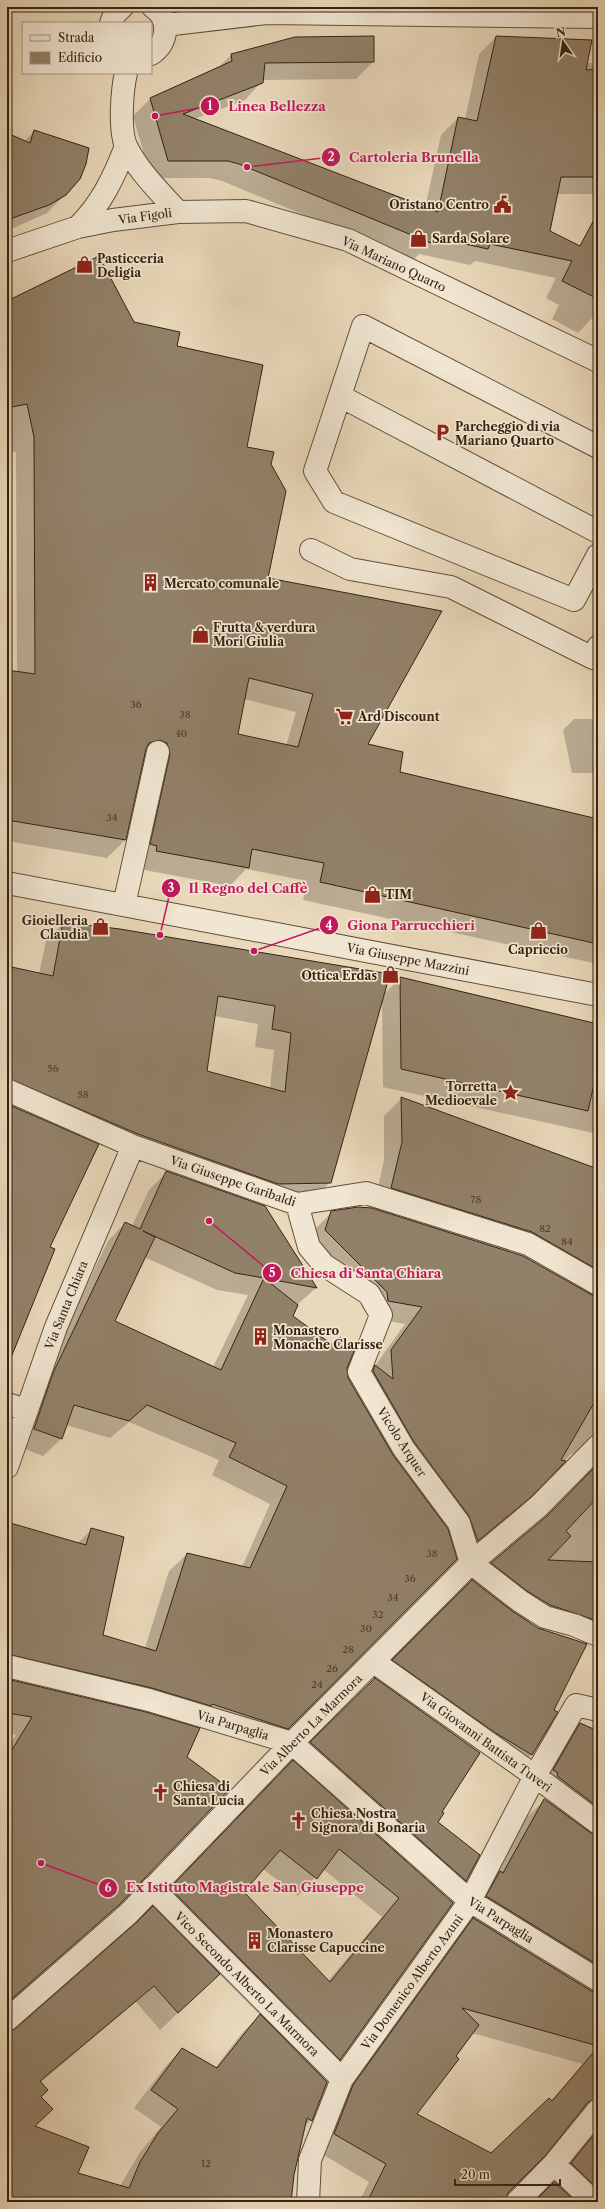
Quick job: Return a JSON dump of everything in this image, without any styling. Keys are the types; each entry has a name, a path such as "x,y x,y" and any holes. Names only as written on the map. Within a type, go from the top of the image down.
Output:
{"street":[{"path":"152,53 162,43 165,34 159,16 267,13 598,17"},
{"name":"Via Figoli","path":"78,227 92,213 104,197 115,175 126,146 121,93 126,74"},
{"name":"Via Figoli","path":"126,146 155,187 178,212"},
{"name":"Via Mariano Quarto","path":"178,212 246,211 348,240 598,361"},
{"name":"Via Figoli","path":"7,251 78,227 178,212"},
{"path":"598,446 363,326 315,471 334,502 574,600 598,555"},
{"path":"340,396 598,532"},
{"path":"311,550 350,569 450,587 593,658 598,647"},
{"path":"124,905 158,752"},
{"name":"Via Giuseppe Mazzini","path":"7,883 598,995"},
{"name":"Via Giuseppe Garibaldi","path":"7,1090 133,1146 297,1204 366,1193 528,1244 598,1284"},
{"name":"Via Santa Chiara","path":"7,1468 17,1406 56,1327 133,1146"},
{"name":"Vicolo Arquer","path":"297,1204 309,1247 324,1265 369,1294 381,1315 359,1372 404,1449 459,1523 471,1563"},
{"name":"Via Alberto La Marmora","path":"7,2020 129,1913 292,1742 374,1662 471,1563 539,1506 598,1446"},
{"path":"471,1563 520,1601 545,1617 598,1635"},
{"name":"Via Giovanni Battista Tuveri","path":"374,1662 535,1776 598,1823"},
{"name":"Via Parpaglia","path":"7,1666 148,1700 292,1742 470,1901 598,1980"},
{"name":"Via Domenico Alberto Azuni","path":"308,2202 310,2160 342,2079 470,1901 535,1776 576,1704 598,1710"},
{"name":"Vico Secondo Alberto La Marmora","path":"152,1888 342,2079"},
{"path":"517,2202 554,2164 598,2110"},
{"path":"554,2164 594,2202"}],"building":[{"path":"374,36 374,62 265,63 263,83 183,114 438,212 458,117 477,121 496,36 592,40 586,70 598,69 598,177 561,177 550,231 580,246 598,212 598,299 562,281 572,261 490,244 488,249 433,237 431,243 239,164 228,161 168,161 150,98 232,61 231,54 295,37"},
{"path":"34,130 89,148 86,164 80,179 66,195 49,205 7,220 7,133 30,143"},
{"path":"99,256 134,322 180,332 177,346 263,365 247,447 274,452 271,464 286,491 268,578 442,611 368,744 403,752 400,772 598,819 598,944 320,882 324,863 252,849 249,868 156,851 157,846 150,844 170,754 167,743 160,740 149,743 146,749 126,840 7,820 7,670 35,674 34,437 27,404 7,408 7,301","holes":["249,678 313,694 298,747 238,734"]},
{"path":"63,922 120,929 390,974 331,1183 278,1184 138,1134 7,1078 7,966 53,976","holes":["218,996 275,1006 272,1029 291,1033 285,1092 207,1071"]},
{"path":"400,977 598,1024 598,1066 588,1111 401,1069"},
{"path":"401,1097 598,1169 598,1270 532,1232 391,1188 402,1142"},
{"path":"7,1104 99,1144 50,1247 55,1249 8,1365"},
{"path":"166,1171 265,1206 317,1288 264,1278 298,1305 293,1316 334,1346 340,1337 355,1349 347,1368 348,1378 393,1455 448,1529 457,1559 288,1729 212,1704 211,1706 152,1688 7,1654 7,1522 86,1545 91,1528 124,1537 103,1635 156,1651 187,1553 250,1568 287,1486 229,1457 236,1443 147,1405 129,1421 74,1405 62,1439 34,1429 53,1373 125,1222 140,1229","holes":["143,1231 235,1273 264,1278 221,1370 115,1321 155,1237"]},
{"path":"358,1207 372,1208 523,1256 592,1295 598,1296 598,1396 561,1460 566,1461 531,1497 478,1541 469,1516 414,1442 373,1371 375,1365 393,1379 391,1350 422,1307 388,1301 387,1292 325,1230 331,1211"},
{"path":"598,1464 598,1497 566,1531 571,1536 548,1560 598,1562 598,1621 550,1605 527,1591 491,1563 547,1516"},
{"path":"472,1580 512,1611 538,1628 587,1644 554,1710 558,1712 532,1755 494,1732 392,1660"},
{"path":"375,1678 480,1753 442,1812 444,1813 438,1822 480,1855 466,1881 310,1742"},
{"path":"7,1679 146,1712 200,1728 187,1757 230,1789 120,1904 7,2003 7,1758 32,1717 7,1713"},
{"path":"580,1723 598,1731 598,1807 557,1776 558,1773 553,1770"},
{"name":"Monastero Clarisse Capuccine","path":"293,1760 453,1903 340,2060 170,1888","holes":["339,1849 399,1898 330,1982 244,1892 280,1850 317,1879"]},
{"path":"544,1799 591,1833 598,1835 598,1965 486,1896 500,1871 503,1873"},
{"path":"153,1906 220,1974 178,2013 154,1986 40,2081 48,2090 41,2097 53,2109 35,2126 89,2147 78,2173 129,2188 140,2162 158,2133 178,2109 151,2090 182,2048 217,2068 260,2014 327,2082 312,2121 307,2118 294,2175 291,2202 7,2202 7,2032 15,2029 137,1922"},
{"path":"473,1918 591,1991 598,1992 598,2046 462,2008 479,2025 456,2056 459,2059 417,2114 491,2153 549,2098 552,2101 598,2047 598,2098 588,2102 545,2156 508,2193 505,2202 367,2202 386,2164 334,2134 353,2085"},
{"path":"598,2130 598,2189 571,2163"},
{"path":"554,2182 576,2202 534,2202"}],"place":[{"name":"Linea Bellezza","path":"155,116"},
{"name":"Cartoleria Brunella","path":"247,167"},
{"name":"Oristano Centro","path":"502,204"},
{"name":"Sarda Solare","path":"419,238"},
{"name":"Pasticceria Deligia","path":"84,265"},
{"name":"Parcheggio di via Mariano Quarto","path":"442,433"},
{"name":"Mercato comunale","path":"151,583"},
{"name":"Frutta & verdura Mori Giulia","path":"200,634"},
{"name":"Ard Discount","path":"345,716"},
{"name":"TIM","path":"372,894"},
{"name":"Gioielleria Claudia","path":"101,927"},
{"name":"Capriccio","path":"538,930"},
{"name":"Il Regno del Caffè","path":"160,935"},
{"name":"Giona Parrucchieri","path":"254,951"},
{"name":"Ottica Erdas","path":"390,975"},
{"name":"Torretta Medioevale","path":"510,1093"},
{"name":"Chiesa di Santa Chiara","path":"209,1221"},
{"name":"Monastero Monache Clarisse","path":"260,1337"},
{"name":"Chiesa di Santa Lucia","path":"160,1793"},
{"name":"Chiesa Nostra Signora di Bonaria","path":"298,1820"},
{"name":"Ex Istituto Magistrale San Giuseppe","path":"41,1863"},
{"name":"Monastero Clarisse Capuccine","path":"254,1940"}]}
